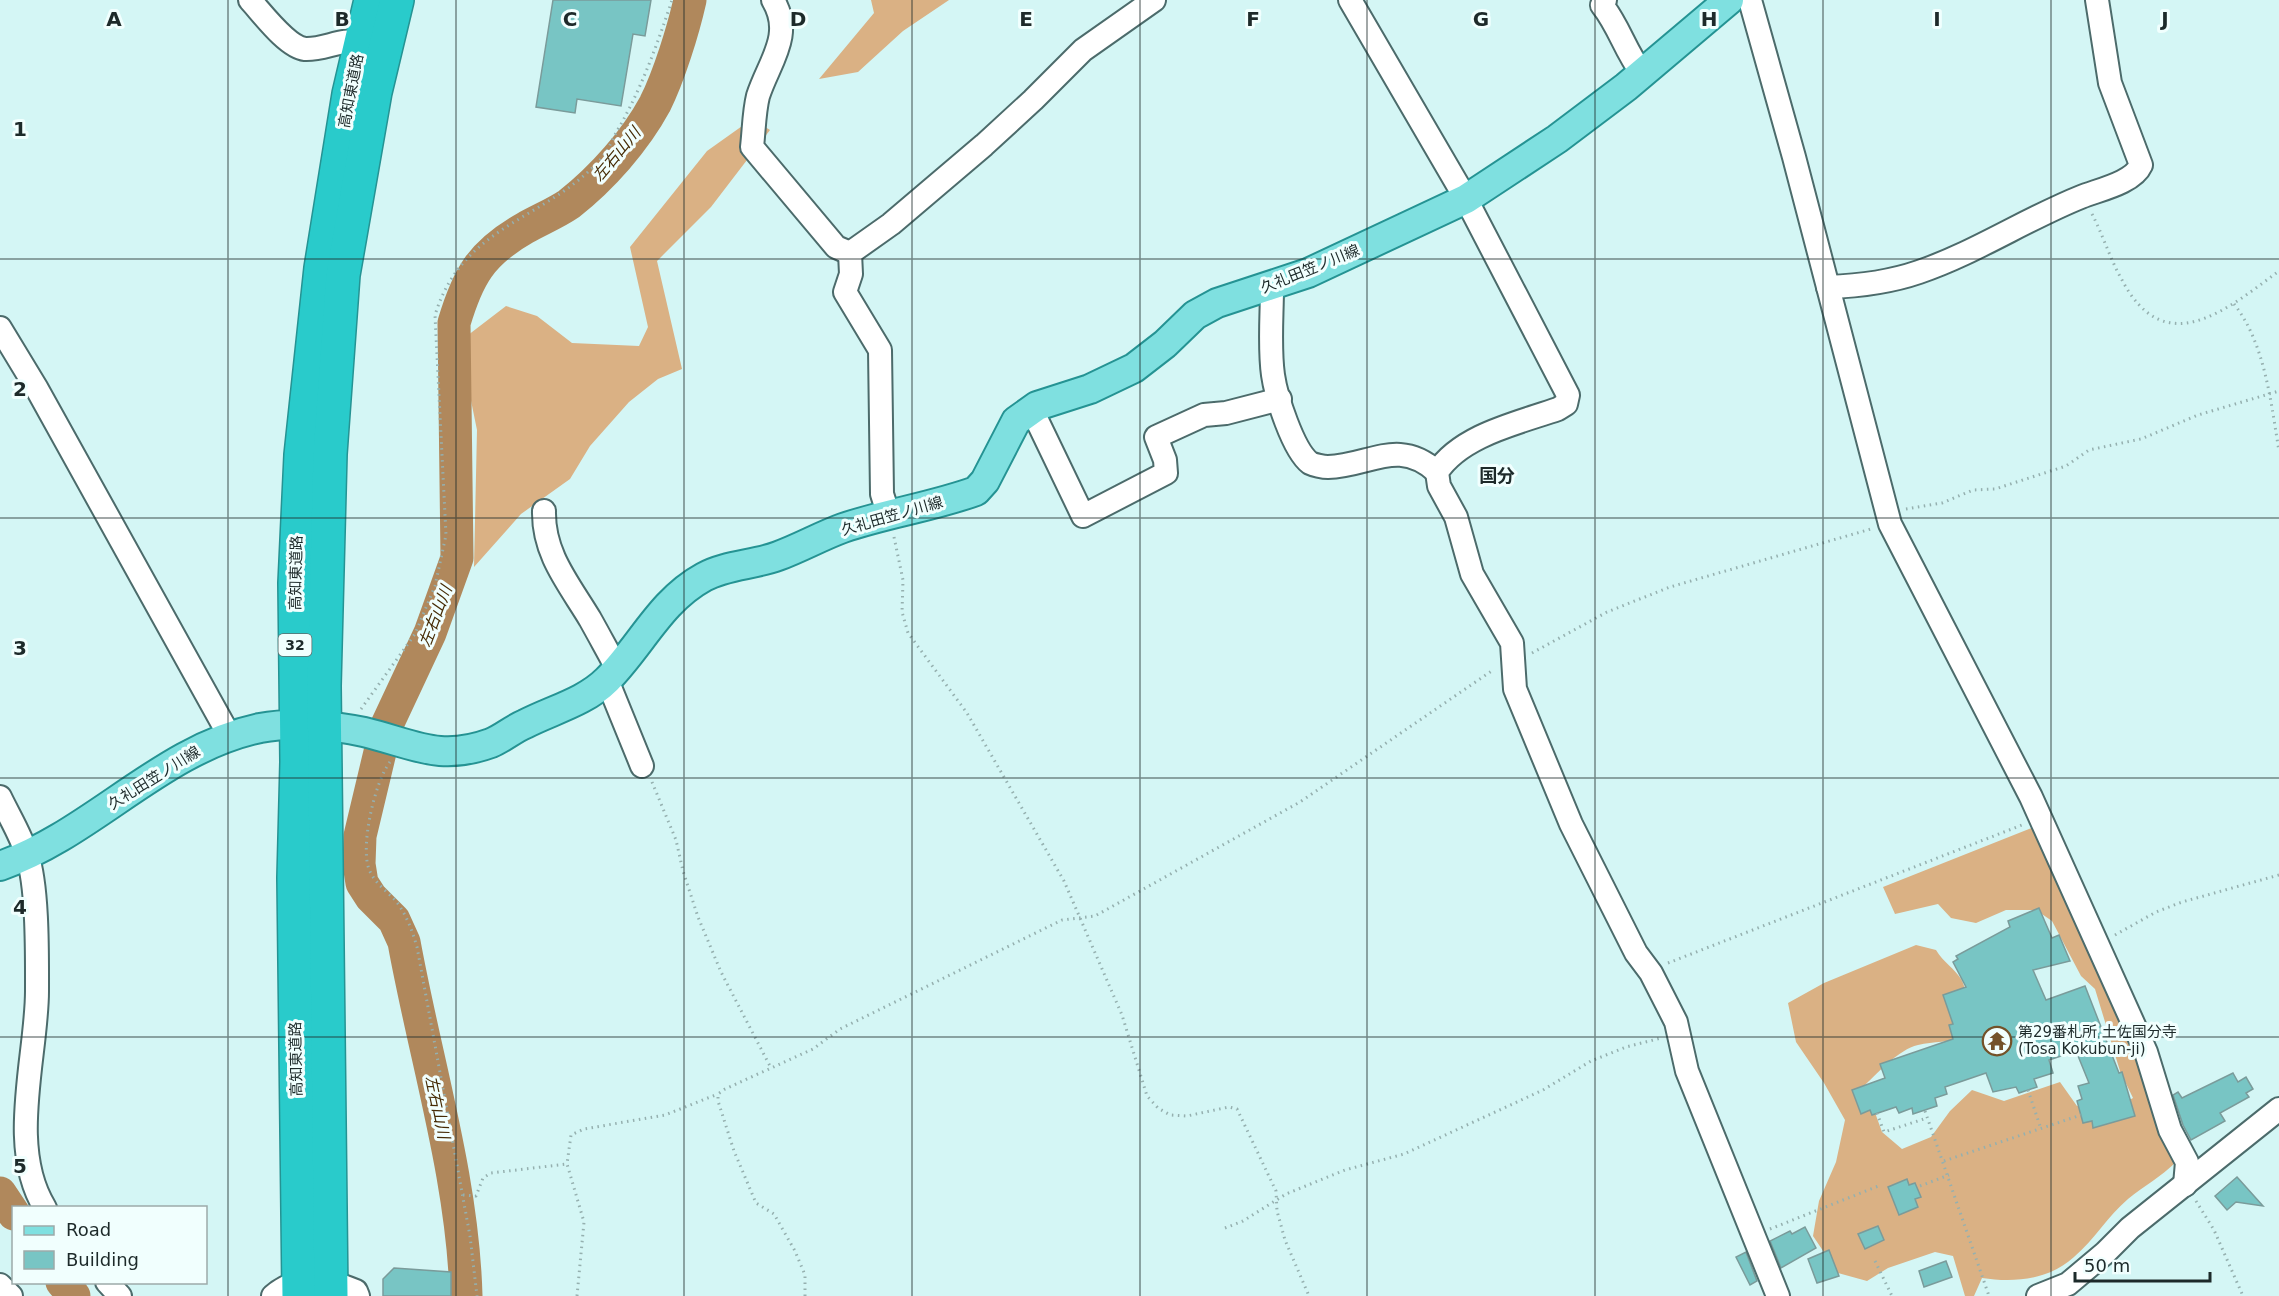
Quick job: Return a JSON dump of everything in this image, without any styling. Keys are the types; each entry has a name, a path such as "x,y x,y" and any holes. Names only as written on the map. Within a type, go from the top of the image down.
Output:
{"highway":[{"name":"高知東道路","path":"290,1291 294,878 333,729 295,584 301,455 321,268 349,94 372,0"},
{"name":"高知東道路","path":"340,1291 330,454 343,275 375,92 397,0"}],"main road":[{"name":"久礼田笠ノ川線","path":"16,860 49,845 169,765 229,735 265,728 333,729 402,743 431,752 462,752 495,741 549,711 576,701 612,674 663,609 684,589 707,575 777,557 843,528 976,491 985,481 1016,421 1032,410 1090,389 1134,368 1165,344 1195,315 1217,303 1272,287 1308,273 1466,199 1557,140 1729,0"}],"street":[{"path":"250,0 292,44 306,49 353,40 361,42"},
{"path":"773,0 783,25 781,41 769,65 757,99 752,147 836,247 850,253"},
{"path":"850,253 891,224 984,145 1083,50 1154,0"},
{"path":"1350,0 1466,199 1568,395 1566,404 1558,409 1491,432 1460,450 1444,461 1437,472"},
{"path":"1605,0 1602,5 1614,21 1627,54 1642,73"},
{"path":"1750,0 1888,518 2040,818 2146,1052 2170,1130 2187,1162 2185,1185"},
{"path":"1828,287 1852,286 1920,272 2015,231 2082,196 2130,177 2141,165 2110,83 2097,0"},
{"path":"850,253 851,274 845,292 880,350 882,494 889,516"},
{"path":"1272,287 1273,375 1290,429 1302,453 1311,464 1328,467 1392,454 1411,456 1426,462 1437,472 1439,486 1456,517 1472,574 1512,643 1515,689 1571,824 1636,954 1651,974 1676,1023 1687,1071 1778,1296"},
{"path":"0,328 37,389 229,735"},
{"path":"1032,410 1083,516 1166,473 1165,460 1156,437 1203,416 1226,413 1280,399"},
{"path":"544,511 544,528 558,571 590,618 612,674 642,766"},
{"path":"0,797 16,860 34,907 37,994 28,1069 26,1119 33,1175 44,1206"},
{"path":"2038,1296 2068,1284 2130,1228 2279,1109"},
{"path":"109,1284 120,1296"},
{"path":"0,1285 11,1296"},
{"path":"290,1291 340,1291"}],"path":[{"path":"333,729 415,634 437,576 446,535 435,315 443,290 466,258 497,232 580,179 603,157 625,118 654,54 672,0"},
{"path":"2082,196 2102,233 2121,280 2136,304 2151,318 2166,324 2192,323 2219,314 2279,271"},
{"path":"2234,304 2249,329 2269,394 2279,450"},
{"path":"577,1296 584,1222 567,1164 568,1143 576,1131 665,1115 718,1094 813,1049 840,1029 1062,920 1095,916 1300,802 1493,670 1512,664 1607,612 1670,587 1942,503 1973,490 1995,489 2066,466 2089,450 2141,439 2198,415 2279,391"},
{"path":"889,516 903,579 902,612 908,633 945,681 1001,769 1064,881 1122,1015 1148,1096 1170,1115 1187,1116 1229,1107 1237,1109 1276,1191 1277,1211 1285,1240 1309,1296"},
{"path":"402,743 378,782 367,856 369,869 378,883 395,900 410,922 463,1195 477,1296"},
{"path":"642,766 665,811 698,917 721,972 771,1068"},
{"path":"1651,974 1687,954 1796,915 2040,818"},
{"path":"2098,945 2156,912 2182,902 2279,875"},
{"path":"1224,1227 1243,1221 1277,1199 1345,1170 1404,1154 1543,1090 1591,1061 1626,1047 1678,1034"},
{"path":"2028,1090 2041,1129"},
{"path":"718,1094 718,1101 734,1151 756,1203 774,1214 795,1251 805,1275 805,1296"},
{"path":"1925,1111 1989,1296"},
{"path":"1877,1113 1884,1132 1928,1118"},
{"path":"1944,1161 2081,1115"},
{"path":"463,1195 476,1196 483,1178 491,1173 567,1164"},
{"path":"1920,1186 1949,1175"},
{"path":"1755,1235 1881,1185"},
{"path":"2185,1185 2214,1230 2243,1296"},
{"path":"1875,1261 1892,1296"}],"shaded area":[{"path":"871,0 949,0 903,31 858,72 819,79 874,13"},
{"path":"752,119 770,130 711,207 657,261 682,369 658,379 629,402 590,446 570,479 521,514 474,567 477,430 459,342 506,306 537,316 572,343 639,346 648,327 630,247 707,151"},
{"path":"2034,827 2136,1052 2176,1162 2121,1206 2074,1257 2054,1271 2042,1275 2019,1280 1982,1278 1974,1296 1965,1296 1953,1256 1935,1252 1888,1268 1867,1281 1838,1273 1813,1236 1819,1201 1836,1162 1845,1120 1824,1083 1796,1042 1788,1003 1824,983 1916,945 1936,950 1958,975 1964,985 1966,999 1965,1037 1924,1044 1903,1051 1865,1085 1882,1132 1902,1149 1931,1137 1950,1111 1972,1090 2004,1101 2060,1082 2077,1106 2109,1111 2133,1098 2120,1071 2095,989 2081,976 2052,921 2036,910 2006,910 1976,923 1951,918 1938,904 1895,914 1883,887"}],"building":[{"path":"553,0 651,0 645,36 633,34 621,106 577,99 575,113 536,107"},
{"path":"2039,908 2052,938 2059,935 2070,961 2033,970 2046,1000 2085,986 2119,1073 2122,1072 2135,1116 2093,1128 2092,1121 2083,1123 2077,1101 2082,1099 2078,1086 2089,1083 2076,1051 2049,1060 2053,1073 2034,1079 2037,1087 2019,1093 2016,1087 1993,1092 1986,1073 1945,1087 1947,1094 1935,1098 1937,1106 1913,1114 1912,1108 1899,1113 1896,1107 1872,1115 1870,1110 1861,1114 1852,1090 1885,1078 1880,1064 1953,1039 1949,1025 1953,1024 1943,995 1966,987 1953,962 1958,959 1956,956 2010,927 2008,921"},
{"path":"2233,1073 2238,1082 2246,1077 2253,1089 2246,1093 2249,1097 2220,1113 2225,1121 2191,1140 2183,1125 2173,1095 2178,1092 2182,1098"},
{"path":"2237,1177 2263,1206 2236,1202 2227,1210 2215,1196"},
{"path":"1907,1179 1909,1185 1915,1183 1921,1197 1915,1199 1918,1207 1899,1215 1888,1187"},
{"path":"1878,1226 1884,1240 1865,1249 1858,1234"},
{"path":"1805,1227 1816,1248 1781,1268 1770,1241 1790,1231 1792,1234"},
{"path":"1829,1250 1839,1276 1817,1283 1808,1259"},
{"path":"1746,1252 1757,1281 1750,1285 1736,1257"},
{"path":"1946,1261 1952,1277 1924,1287 1919,1271"},
{"path":"394,1268 451,1272 451,1296 383,1296 383,1279"}],"waterway":[{"name":"左右山川","path":"466,1296 458,1207 451,1163 404,942 394,920 371,897 362,883 359,864 360,836 386,727 430,633 457,558 454,323 459,306 478,267 497,247 525,228 569,204 594,183 628,145 647,118 660,93 675,53 690,0"},
{"path":"0,1193 12,1211"},
{"path":"64,1284 74,1296"}],"place":[{"name":"第29番札所 土佐国分寺 (Tosa Kokubun-ji)","path":"1997,1041"}],"district":[{"name":"国分","path":"1497,476"}]}
